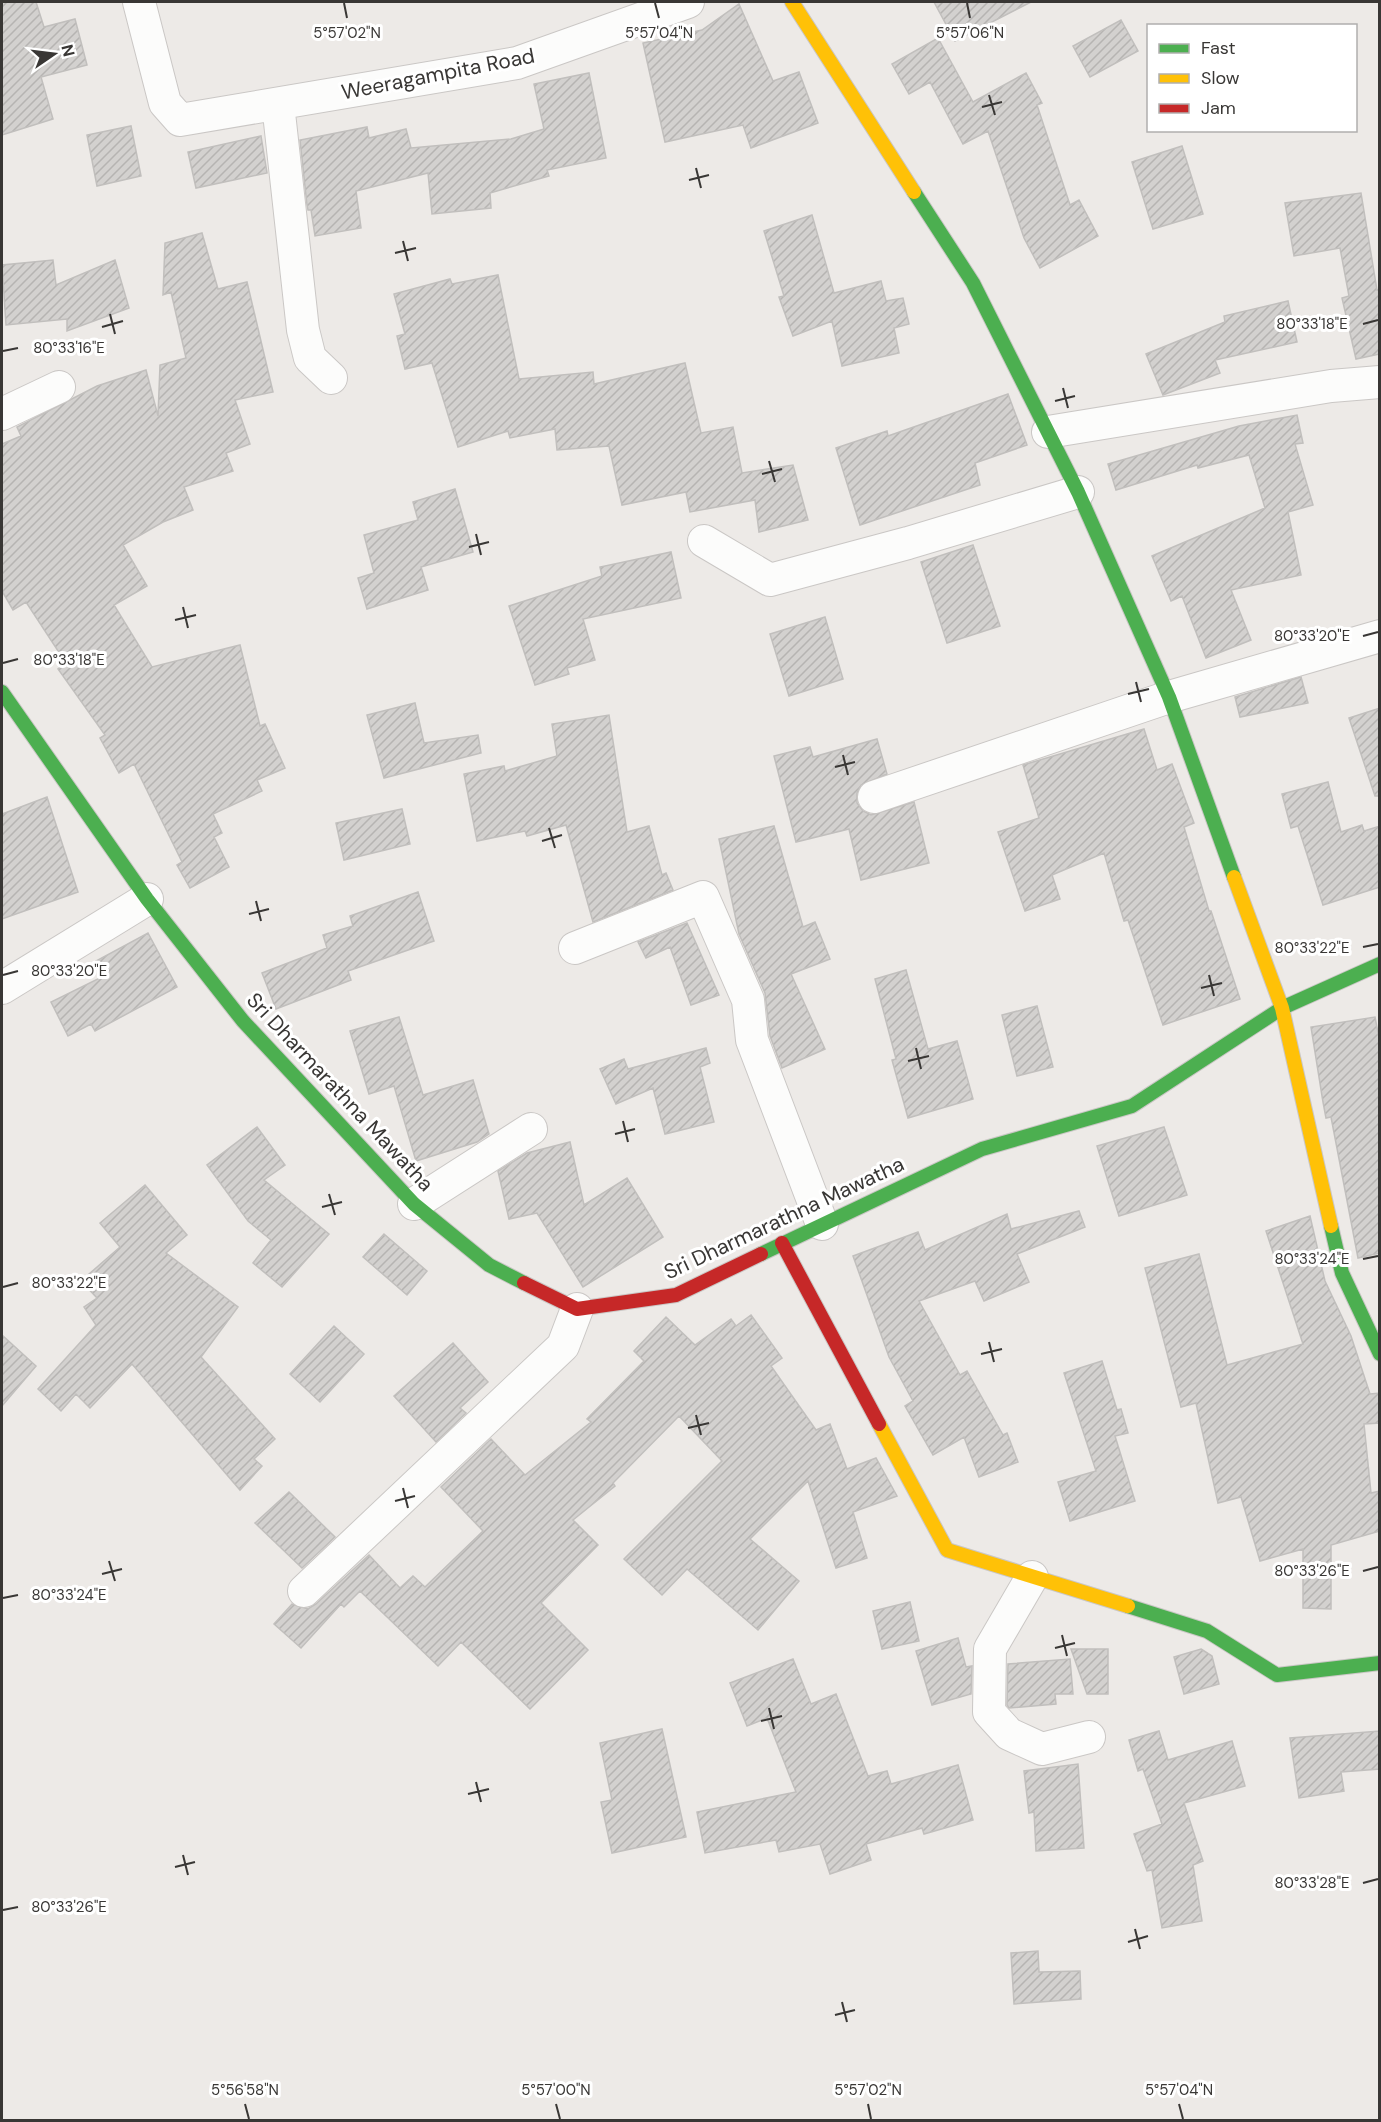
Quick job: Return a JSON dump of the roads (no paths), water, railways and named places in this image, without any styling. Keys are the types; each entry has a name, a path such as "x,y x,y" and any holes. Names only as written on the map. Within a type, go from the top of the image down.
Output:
{"street":[{"name":"Weeragampita Road","path":"139,2 165,103 180,120 517,63 688,2"},
{"path":"792,2 803,23 973,283 1078,492 1169,697 1282,1008 1342,1273 1380,1354"},
{"path":"278,104 303,330 310,358 331,378"},
{"path":"1048,432 1331,386 1380,382"},
{"path":"2,414 58,387"},
{"path":"704,540 770,579 908,543 1078,492"},
{"path":"874,797 1169,697 1380,636"},
{"name":"Sri Dharmarathna Mawatha","path":"2,692 147,899 243,1021 414,1204 489,1265 577,1309 676,1295 982,1149 1132,1106 1282,1008 1380,964"},
{"path":"574,948 703,897 748,1000 752,1040 822,1224"},
{"path":"2,988 147,899"},
{"path":"414,1204 531,1129"},
{"path":"782,1243 947,1550 1207,1631 1277,1675 1380,1663"},
{"path":"304,1591 563,1346 577,1309"},
{"path":"1032,1577 990,1649 989,1712 1010,1734 1042,1749 1089,1737"}]}
